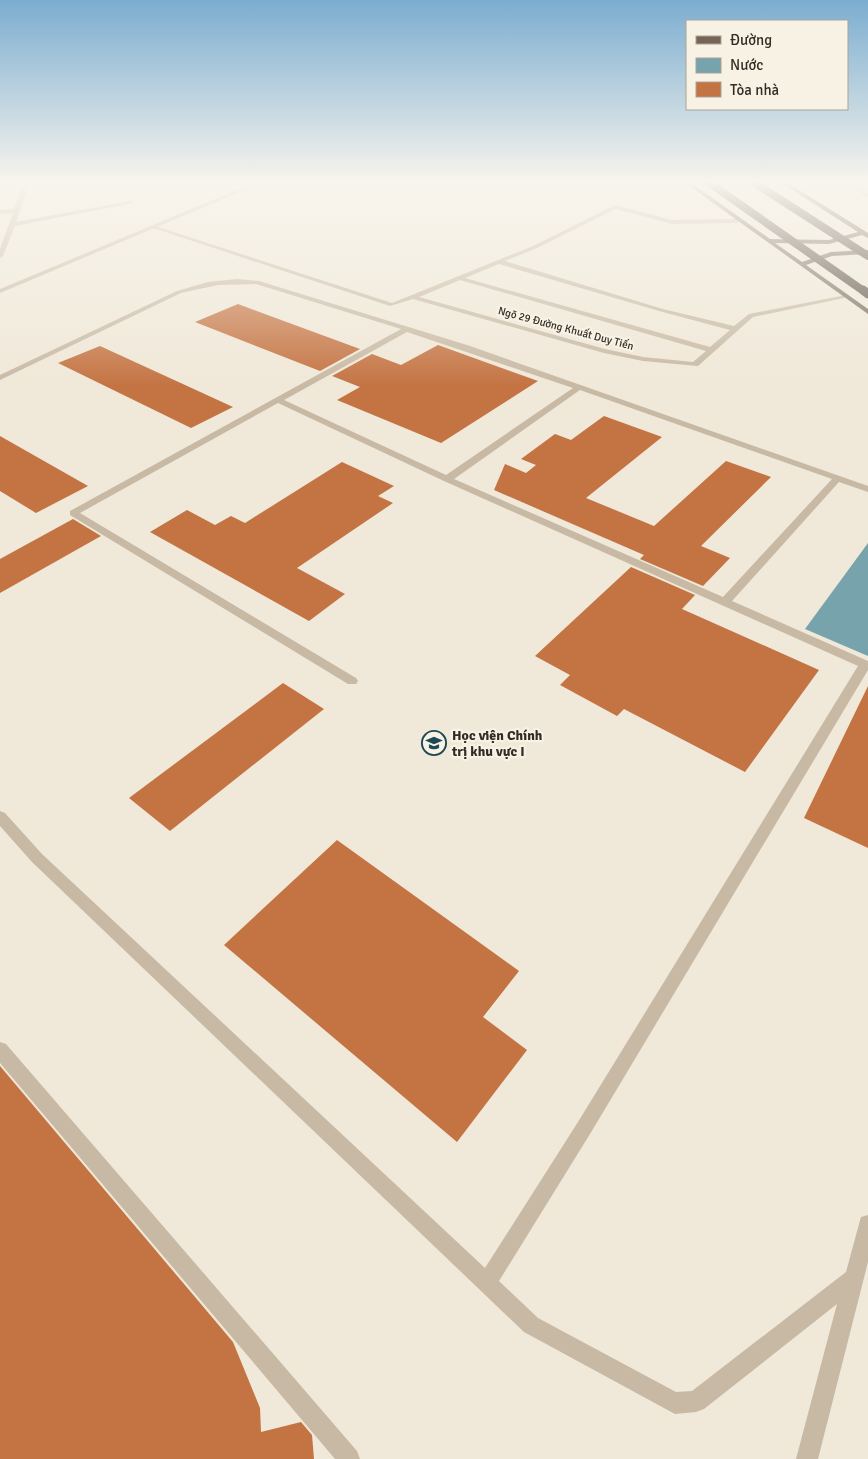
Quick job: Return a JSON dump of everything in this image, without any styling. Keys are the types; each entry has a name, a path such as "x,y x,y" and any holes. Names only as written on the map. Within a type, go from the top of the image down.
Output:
{"highway":[{"path":"805,250 868,294"}],"main road":[{"path":"781,250 803,264 868,312"},
{"path":"803,264 831,254 868,252"}],"street":[{"path":"0,290 97,250"},
{"path":"224,250 392,305 525,250"},
{"path":"500,262 661,310 735,329"},
{"path":"460,278 711,350"},
{"path":"0,378 180,292 205,283 232,280 271,285 405,330 464,347 868,489"},
{"name":"Ngõ 29 Đường Khuất Duy Tiến","path":"413,297 604,352 643,359 695,364 751,316 846,296"},
{"path":"352,680 72,513 405,330"},
{"path":"447,479 579,388"},
{"path":"278,400 447,479 866,666 584,1128 487,1282"},
{"path":"726,602 837,479"},
{"path":"0,817 37,858 532,1325 675,1403 696,1401 853,1279"},
{"path":"0,1050 349,1459"},
{"path":"807,1459 868,1224"}],"water":[{"path":"868,543 868,656 805,629"}],"building":[{"path":"238,304 360,349 320,371 195,322"},
{"path":"438,345 538,381 441,443 337,400 360,387 332,376 372,354 401,365"},
{"path":"100,346 233,407 191,428 58,363"},
{"path":"604,416 662,437 586,498 654,526 726,461 771,477 701,546 730,558 703,586 640,559 644,555 494,490 505,464 526,473 536,465 521,459 555,434 571,440"},
{"path":"0,436 88,486 36,513 0,491"},
{"path":"342,462 394,486 378,496 393,503 297,568 345,594 309,621 150,532 187,510 215,525 231,516 245,523"},
{"path":"73,519 101,536 0,593 0,559"},
{"path":"631,567 695,595 682,609 819,670 745,772 624,709 617,716 560,685 570,675 535,656"},
{"path":"283,683 324,709 170,831 129,798"},
{"path":"868,686 868,848 804,818"},
{"path":"337,840 519,971 483,1017 527,1050 457,1142 224,945"},
{"path":"0,1066 233,1342 260,1408 261,1432 301,1422 312,1435 314,1459 0,1459"}],"place":[{"name":"Học viện Chính trị khu vực I","path":"434,743"}]}
